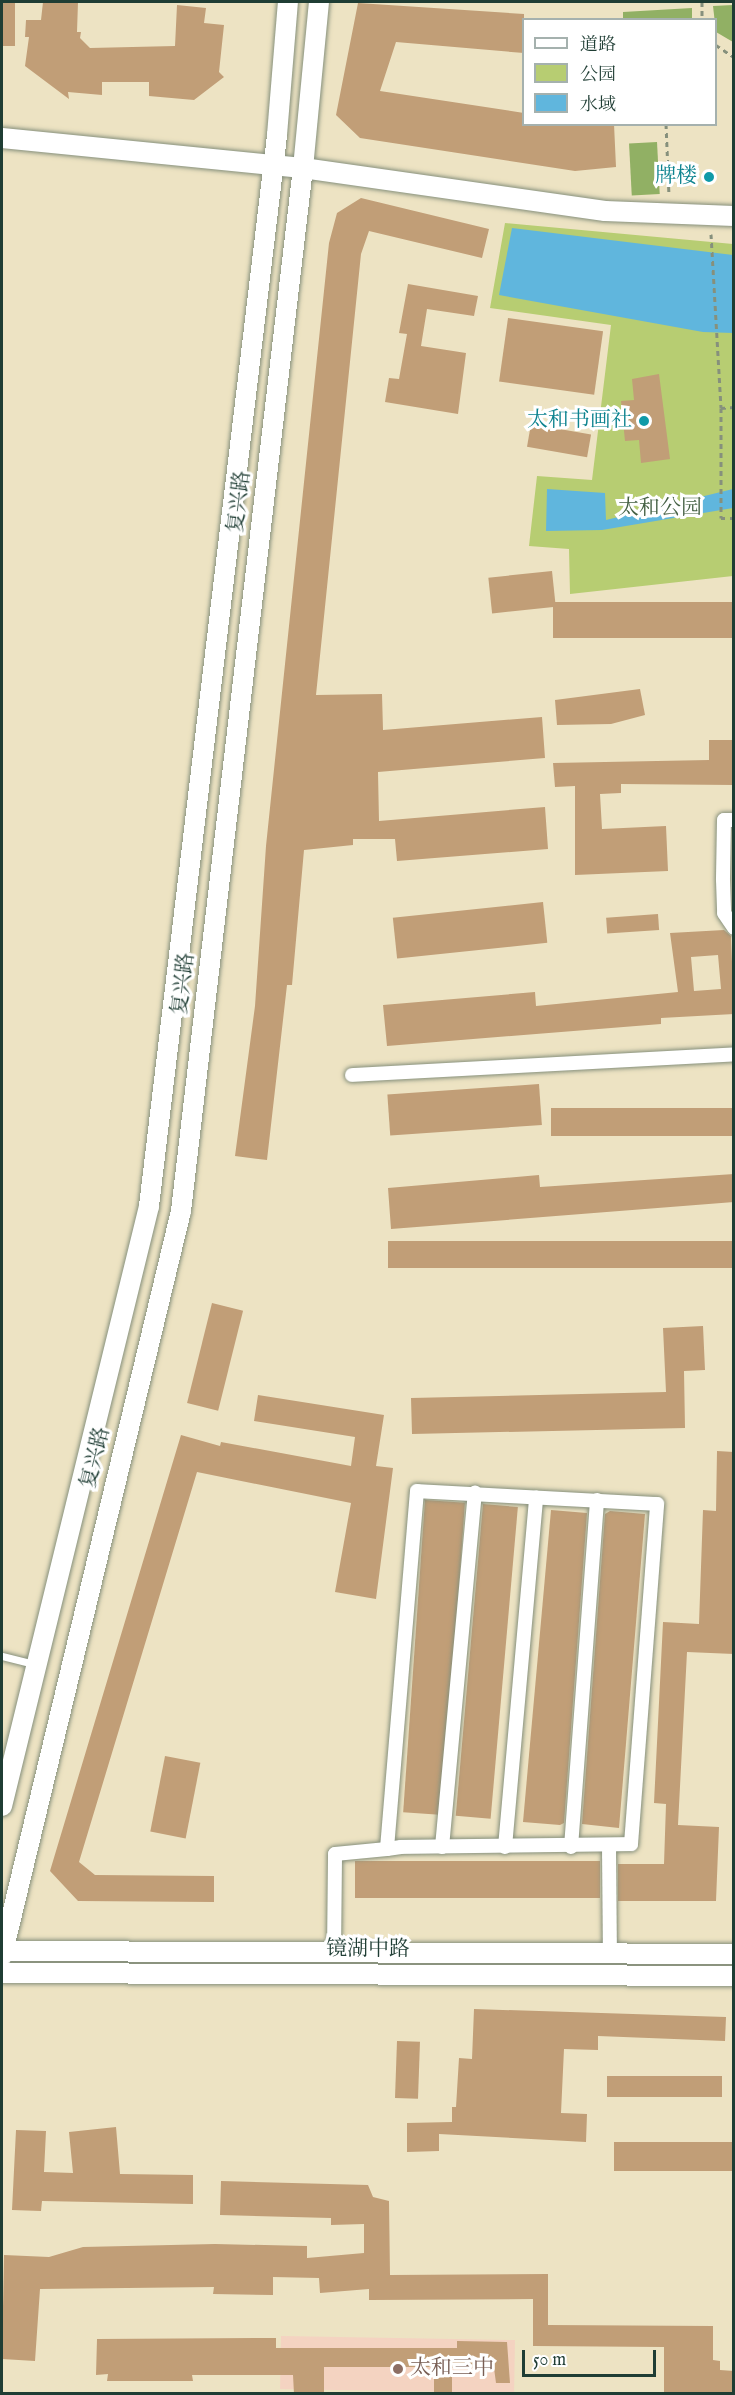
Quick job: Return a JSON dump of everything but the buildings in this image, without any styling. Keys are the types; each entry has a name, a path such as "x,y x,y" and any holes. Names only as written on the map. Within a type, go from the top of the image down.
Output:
{"street":[{"name":"复兴路","path":"2,1806 149,1206 288,2"},
{"name":"复兴路","path":"2,1953 181,1211 303,168 319,2"},
{"path":"2,138 270,164 605,211 734,216"},
{"path":"734,820 724,820 723,880 724,913 734,928"},
{"path":"352,1075 734,1054"},
{"path":"334,1953 335,1854 442,1847 571,1847 631,1844 657,1504 417,1491 387,1849"},
{"path":"442,1847 475,1493"},
{"path":"505,1847 536,1497"},
{"path":"571,1847 597,1500"},
{"path":"609,1846 610,1954"},
{"name":"镜湖中路","path":"2,1953 734,1954"},
{"name":"镜湖中路","path":"2,1973 734,1976"}],"lane":[{"path":"2,1656 36,1665"}],"path":[{"path":"702,2 702,18"},
{"path":"717,46 734,57"},
{"path":"666,126 670,214"},
{"path":"711,240 714,346 721,408 719,484 721,518 734,518"},
{"path":"721,408 734,407"}],"shaded area":[{"name":"太和三中","path":"281,2336 515,2340 514,2393 280,2389"}],"green space":[{"path":"734,5 733,42 717,33 717,18 714,18 713,6"},
{"path":"692,8 692,18 623,18 623,12"},
{"path":"657,142 660,194 632,195 629,143"},
{"name":"太和公园","path":"505,223 733,244 733,576 570,594 569,549 529,546 537,476 592,480 611,325 490,308"}],"water":[{"path":"512,228 733,255 733,333 703,332 499,295"},
{"path":"547,489 605,493 606,520 733,489 733,508 602,530 546,531"}],"place":[{"name":"牌楼","path":"709,177"},
{"name":"太和书画社","path":"644,421"},
{"name":"太和三中","path":"398,2369"}]}
